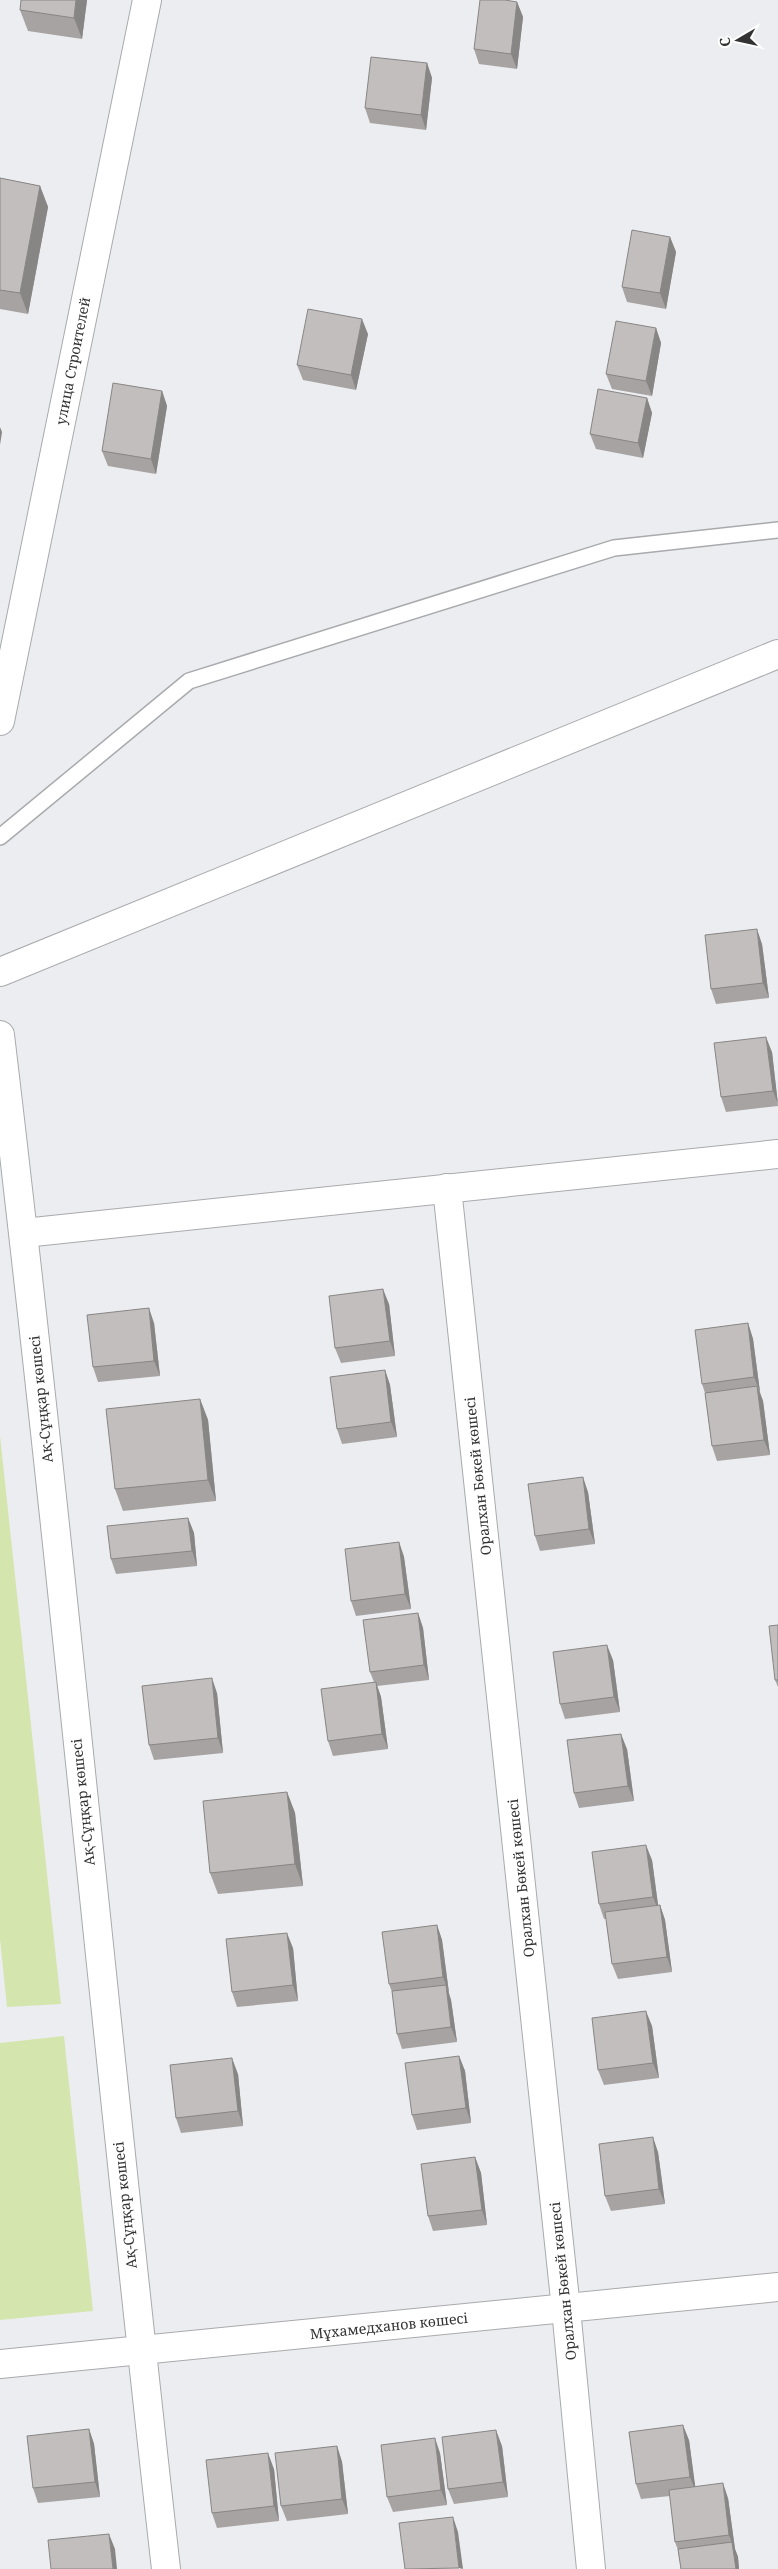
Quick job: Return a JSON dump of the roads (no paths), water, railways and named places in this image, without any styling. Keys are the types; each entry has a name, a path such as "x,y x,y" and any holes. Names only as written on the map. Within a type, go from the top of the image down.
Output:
{"street":[{"name":"улица Строителей","path":"0,721 146,0"},
{"path":"0,972 778,654"},
{"name":"Ақ-Сұңқар көшесі","path":"0,1035 24,1233 141,2351 166,2569"},
{"path":"24,1233 778,1154"},
{"name":"Оралхан Бөкей көшесі","path":"447,1188 566,2309 591,2569"},
{"name":"Мұхамедханов көшесі","path":"0,2364 778,2287"}],"lane":[{"path":"0,837 190,681 614,548 778,530"}]}
